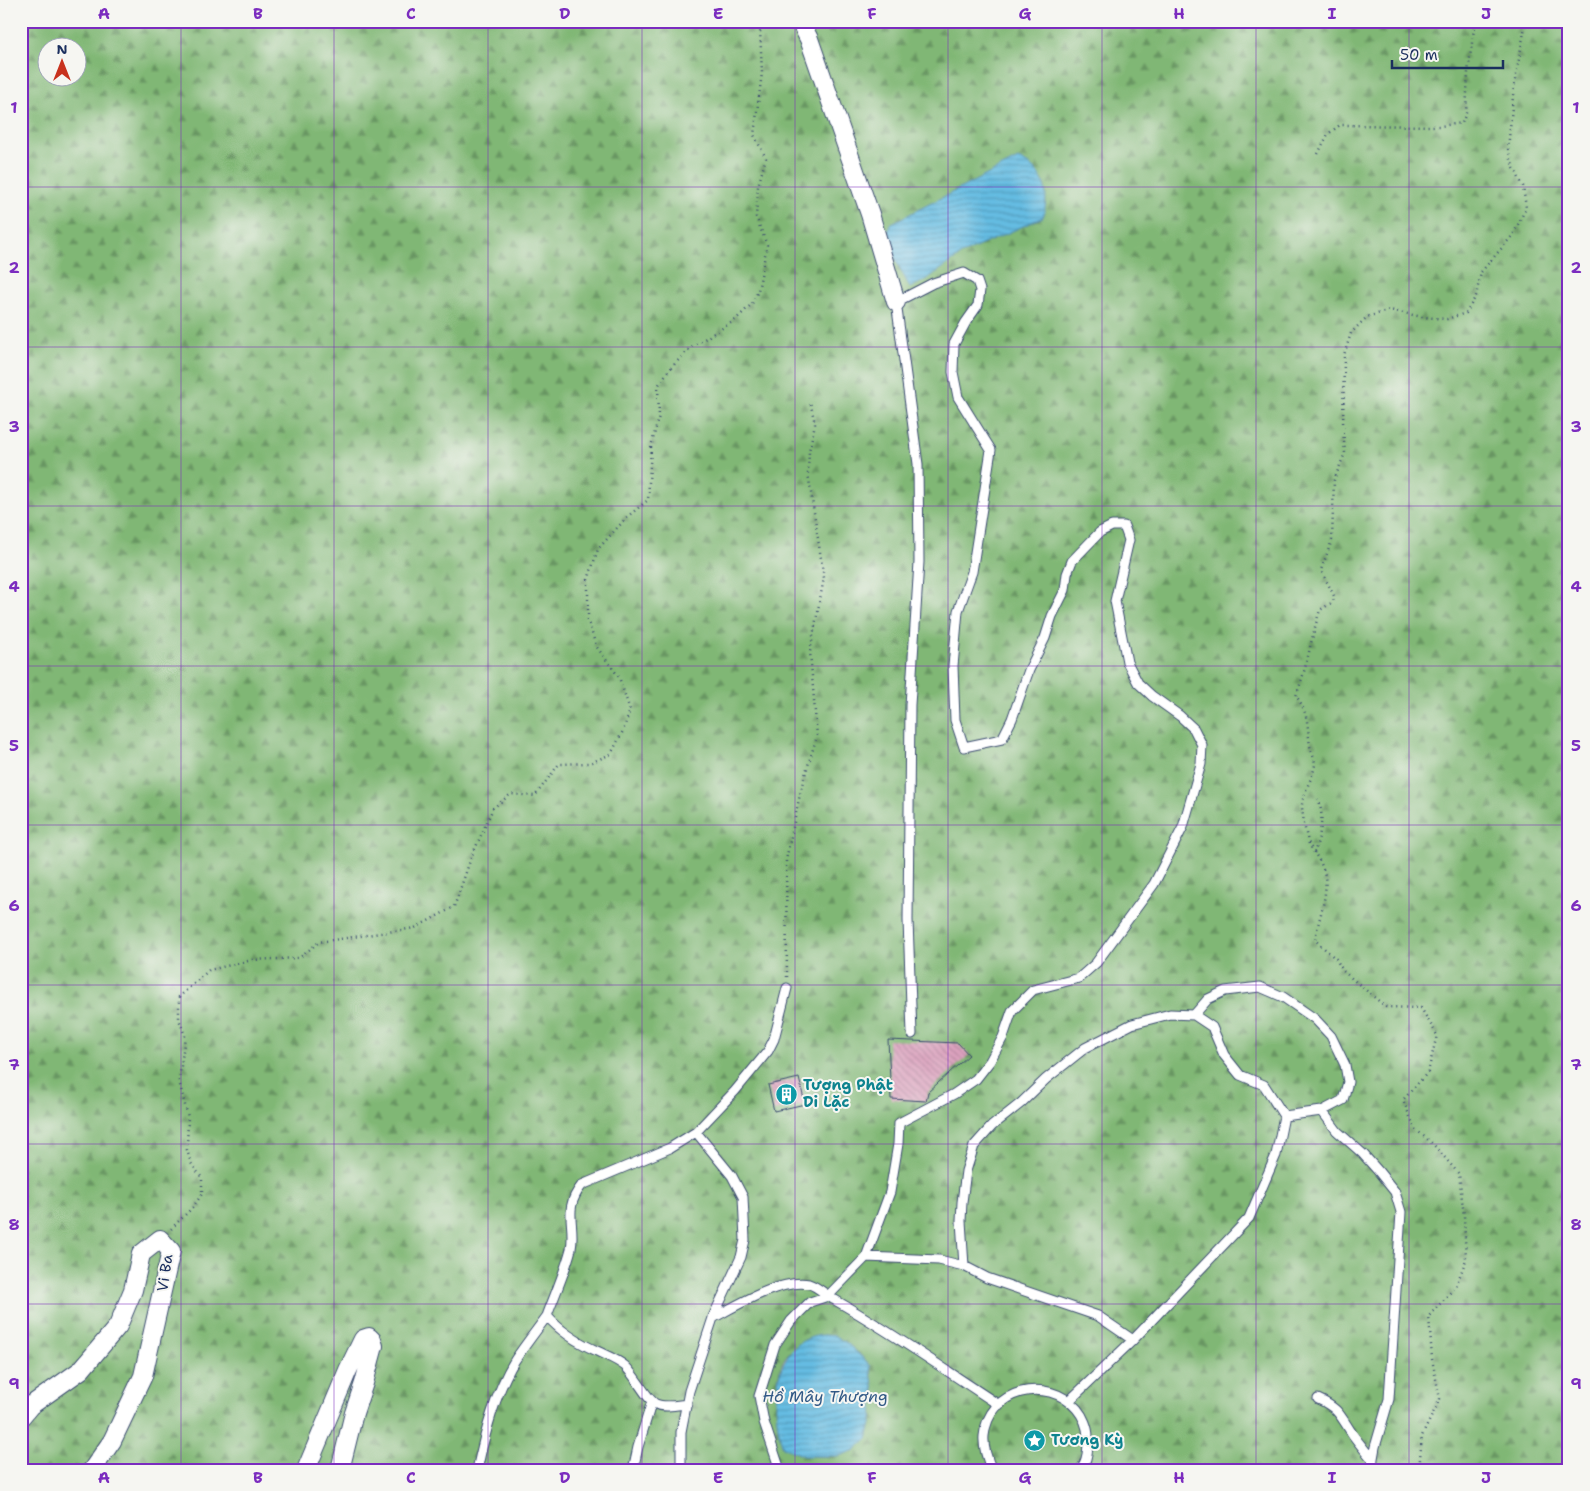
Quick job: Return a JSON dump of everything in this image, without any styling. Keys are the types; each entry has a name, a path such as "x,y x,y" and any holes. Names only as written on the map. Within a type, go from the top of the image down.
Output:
{"street":[{"path":"800,21 812,48 870,214 896,302"},
{"name":"Vi Ba","path":"21,1416 30,1406 81,1370 118,1326 133,1290 141,1254 160,1239 171,1251 143,1376 112,1441 92,1470"},
{"path":"306,1470 351,1364 363,1340 369,1337 374,1346 354,1413 340,1470"}],"lane":[{"path":"780,1470 764,1422 759,1396 775,1345 791,1320 810,1302 828,1296 866,1257 890,1192 898,1144 899,1123 954,1094 976,1079 990,1061 1003,1037 1012,1011 1033,990 1079,978 1096,963 1154,884 1184,827 1201,764 1202,745 1194,729 1138,683 1127,662 1114,601 1129,540 1124,526 1112,526 1100,532 1072,561 1067,574 1065,590 1029,670 1012,719 1002,739 964,747 955,720 953,666 958,610 972,572 992,450 958,397 952,372 954,344 966,322 978,306 980,290 977,281 964,273 932,283 896,302 918,464 919,562 910,714 908,920 912,1034"},
{"path":"1194,1015 1208,999 1225,991 1260,987 1283,996 1315,1019 1331,1036 1345,1065 1348,1082 1342,1100 1322,1111 1284,1116"},
{"path":"477,1470 484,1439 502,1388 515,1361 547,1316 571,1248 570,1214 572,1202 582,1185 670,1148 696,1132 768,1051 774,1039 787,988"},
{"path":"964,1266 961,1221 962,1202 966,1171 974,1146 992,1126 1085,1048 1132,1024 1170,1014 1194,1015 1212,1027 1224,1055 1240,1075 1264,1085 1284,1116 1276,1155 1249,1218 1133,1340 1069,1400"},
{"path":"1322,1111 1337,1131 1363,1154 1395,1192 1402,1212 1388,1399 1371,1470"},
{"path":"681,1470 681,1432 689,1391 713,1318 741,1257 745,1240 743,1197 732,1176 696,1132"},
{"path":"866,1257 939,1260 964,1266 987,1278 1098,1316 1133,1340"},
{"path":"713,1318 744,1301 786,1284 810,1284 871,1320 998,1405"},
{"path":"547,1316 554,1325 574,1339 618,1360 636,1377 652,1402 658,1405 687,1404"},
{"path":"992,1470 985,1454 984,1436 988,1420 998,1405 1011,1396 1025,1390 1041,1389 1056,1393 1069,1400 1081,1414 1088,1431 1088,1449 1080,1470"},
{"path":"1318,1399 1330,1405 1342,1416 1352,1433 1373,1460"},
{"path":"633,1470 652,1402"}],"path":[{"path":"160,1239 186,1214 202,1194 202,1178 191,1163 187,1150 188,1117 179,1081 185,1036 179,1019 179,997 209,970 252,960 299,958 319,942 415,928 454,907 493,808 511,794 535,796 559,764 590,763 611,754 623,731 630,710 619,677 596,646 588,621 588,580 598,549 627,517 648,500 652,447 659,416 658,386 668,371 691,347 734,322 752,304 758,292 767,245 756,217 758,186 766,158 754,136 762,73 761,21"},
{"path":"1318,154 1328,134 1340,125 1440,126 1462,123 1466,113 1468,72 1475,21"},
{"path":"1419,1470 1422,1436 1440,1398 1432,1359 1429,1316 1456,1286 1466,1260 1459,1174 1433,1144 1415,1129 1403,1100 1428,1072 1438,1035 1421,1008 1386,1007 1344,971 1336,959 1315,940 1317,924 1324,900 1325,876 1320,861 1309,844 1302,804 1315,763 1310,747 1309,726 1303,705 1296,696 1303,677 1311,636 1320,610 1334,602 1334,596 1321,570 1332,540 1334,480 1345,453 1342,430 1344,355 1351,332 1367,316 1390,310 1422,317 1447,318 1466,313 1476,296 1481,272 1513,235 1526,208 1524,186 1513,166 1508,148 1514,86 1526,21"},
{"path":"787,988 786,860 802,785 817,736 810,652 824,578 808,473 809,451 815,424 810,401"},
{"path":"1314,853 1321,828 1322,812 1318,799"}],"green space":[{"path":"21,21 1569,21 1569,1470 21,1470 21,117 23,113 21,112","holes":["824,1335 844,1342 870,1365 855,1450 835,1455 811,1456 784,1447 779,1426 777,1398 780,1371 783,1360 789,1353"]}],"water":[{"path":"1018,159 1034,169 1043,182 1046,198 1043,217 964,253 927,279 910,288 891,248 889,240 890,224"},
{"name":"Hồ Mây Thượng","path":"824,1335 835,1336 848,1344 870,1365 874,1391 872,1420 867,1439 855,1450 839,1456 804,1456 783,1447 776,1414 776,1396 784,1362 793,1348 806,1339"}],"building":[{"path":"888,1040 958,1043 969,1055 928,1092 926,1101 891,1099"},
{"name":"Tượng Phật Di Lặc","path":"799,1078 805,1104 774,1111 768,1085"}],"place":[{"name":"Tượng Phật Di Lặc","path":"787,1094"},
{"name":"Tương Kỳ","path":"1035,1440"}]}
